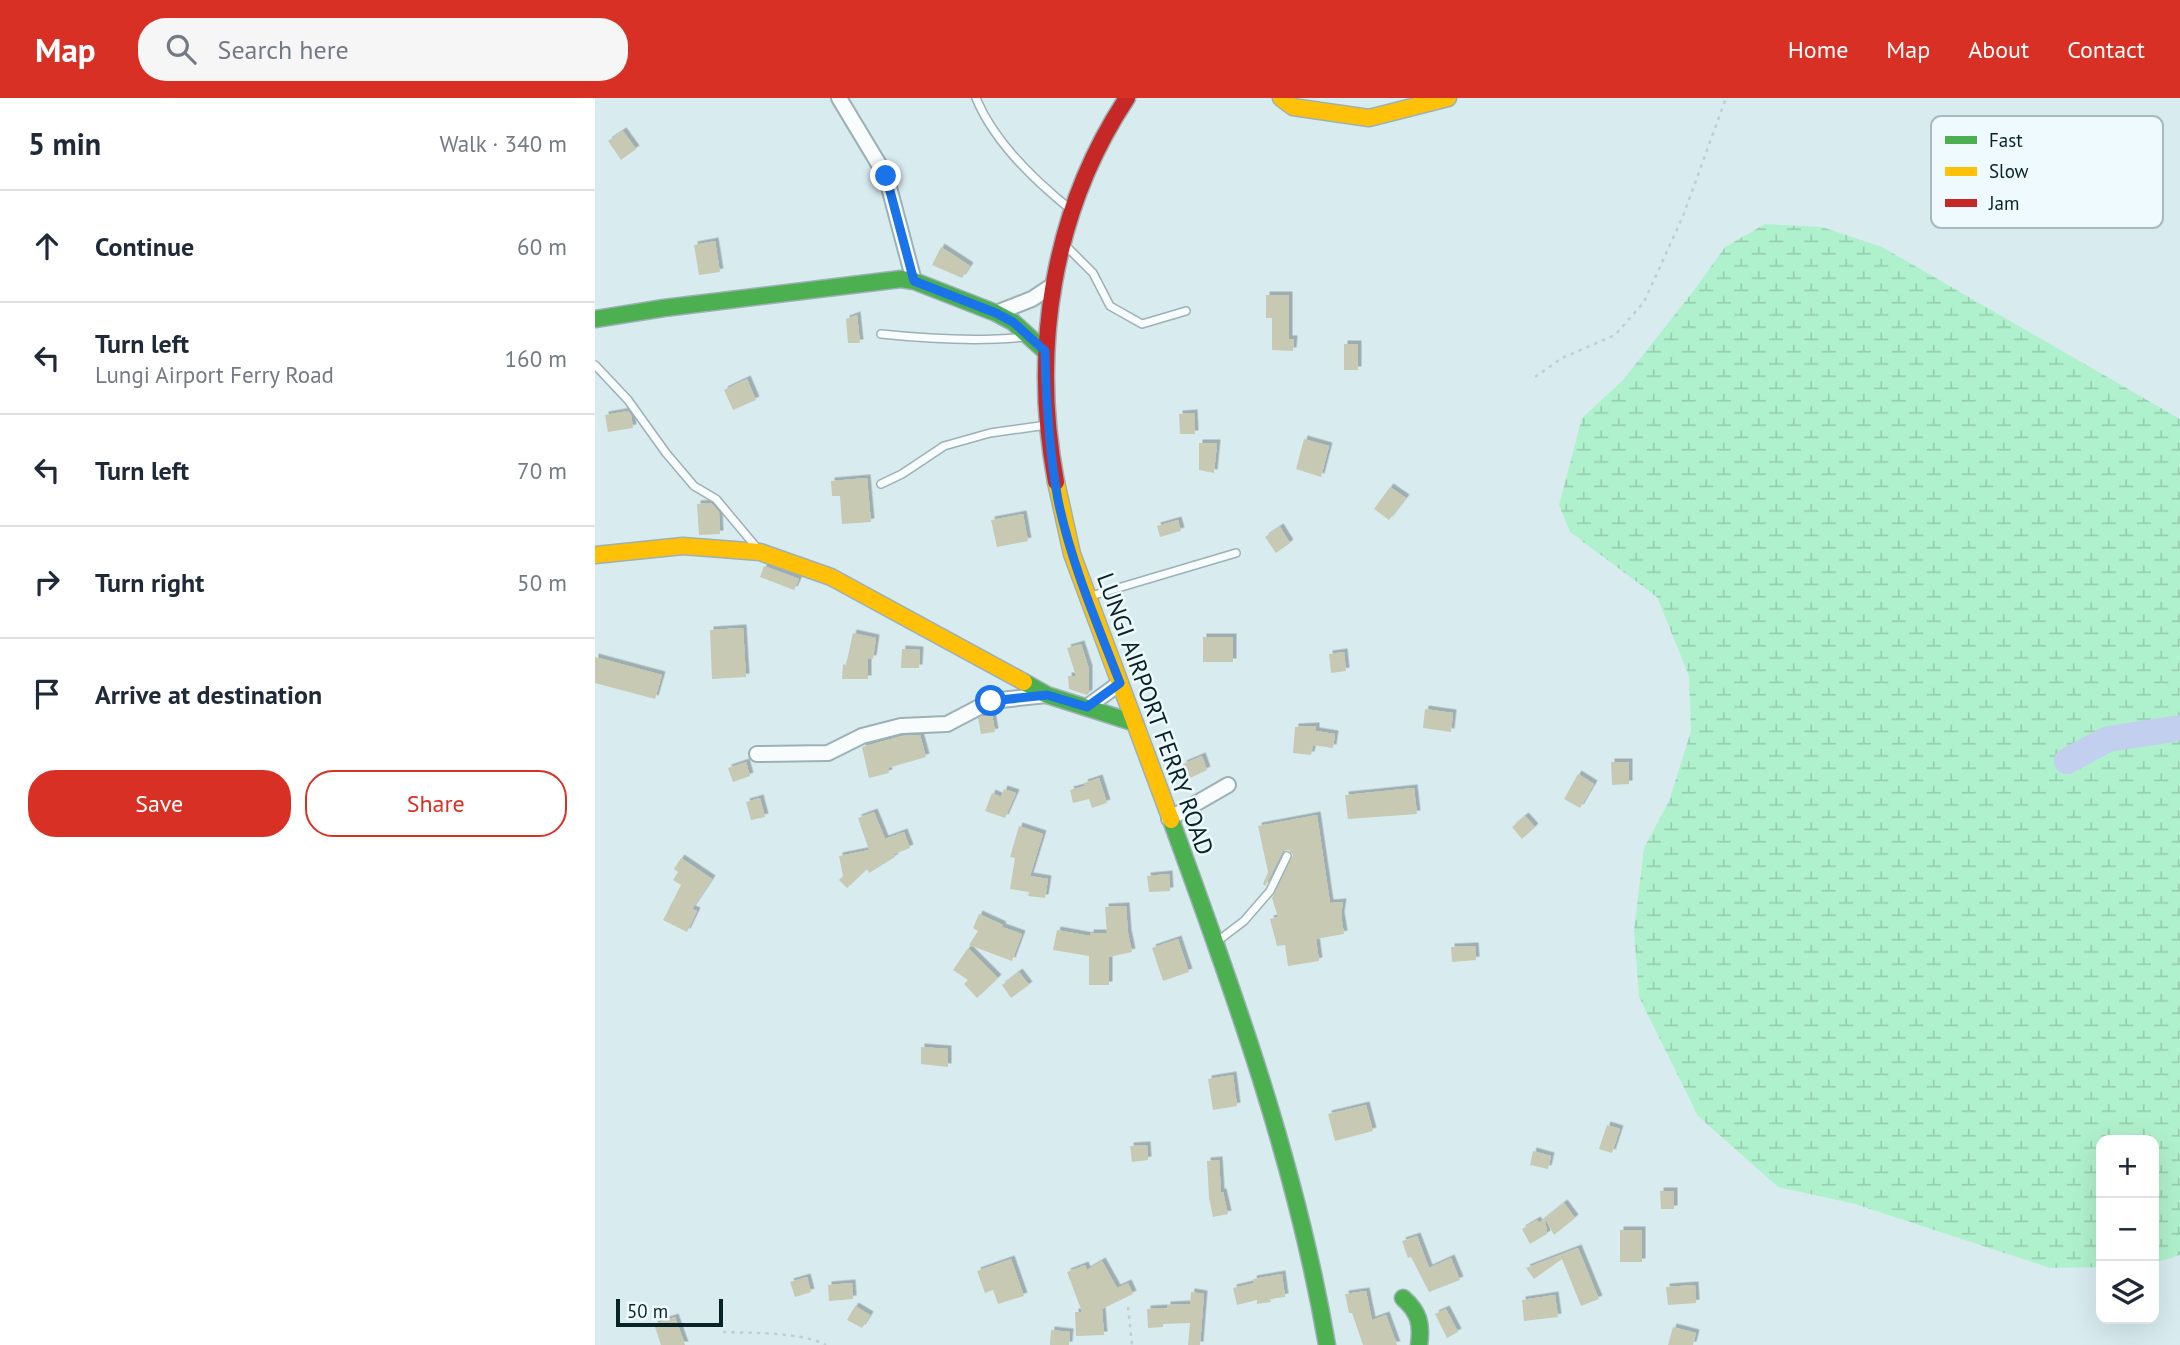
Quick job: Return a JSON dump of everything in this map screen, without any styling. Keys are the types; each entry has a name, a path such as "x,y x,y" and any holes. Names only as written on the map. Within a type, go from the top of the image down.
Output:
{"main road":[{"name":"LUNGI AIRPORT FERRY ROAD","path":"1127,98 1090,162 1062,242 1053,285 1045,351 1048,425 1059,503 1072,554 1087,597 1216,942 1264,1084 1300,1218 1327,1345"},
{"path":"1281,98 1293,107 1370,118 1448,98"},
{"path":"595,319 901,279 914,281 996,313 1013,322 1045,351"},
{"path":"595,555 683,546 759,552 831,577 1047,695 1135,723"},
{"path":"1403,1298 1416,1310 1422,1326 1419,1345"}],"street":[{"path":"839,98 886,176 914,281"},
{"path":"996,313 1032,299 1053,285"},
{"path":"1087,707 1120,683"},
{"path":"757,754 828,753 863,736 901,726 947,724 991,701 1047,695"},
{"path":"1169,819 1228,785"}],"lane":[{"path":"976,98 982,113 1010,150 1047,190 1073,211"},
{"path":"1062,242 1093,273 1110,306 1142,324 1186,311"},
{"path":"881,334 995,340 1029,336"},
{"path":"595,365 628,400 666,453 694,486 716,499 759,552"},
{"path":"881,484 902,474 944,446 990,433 1048,425"},
{"path":"1087,597 1236,553"},
{"path":"1216,942 1244,921 1270,891 1287,856"}],"path":[{"path":"1535,377 1562,358 1615,335 1644,302 1683,216 1726,98"},
{"path":"1128,1307 1132,1345"},
{"path":"723,1332 776,1335 819,1341 826,1345"}],"green space":[{"path":"1765,224 1822,227 1882,247 2180,419 2180,1255 2159,1261 2159,1135 2096,1135 2096,1267 2050,1268 1855,1204 1778,1187 1698,1116 1639,997 1634,930 1644,848 1669,801 1691,731 1689,676 1657,597 1570,532 1559,505 1582,418 1623,380 1725,247"}],"building":[{"path":"623,131 636,149 621,160 608,141"},
{"path":"715,241 720,272 699,275 694,245"},
{"path":"941,247 970,266 962,278 932,265"},
{"path":"1266,295 1289,295 1289,339 1294,339 1293,351 1272,350 1272,318 1266,318"},
{"path":"857,315 860,343 848,343 846,319"},
{"path":"1344,344 1358,344 1358,370 1344,370"},
{"path":"747,379 756,400 733,410 724,390"},
{"path":"628,411 633,428 608,432 605,415"},
{"path":"1194,413 1195,434 1180,434 1179,414"},
{"path":"1304,439 1329,446 1321,477 1296,469"},
{"path":"1199,443 1217,443 1214,473 1199,470"},
{"path":"867,478 871,522 842,524 840,496 832,496 831,481"},
{"path":"1390,487 1406,498 1389,520 1374,509"},
{"path":"711,503 719,512 720,534 699,535 697,504"},
{"path":"1023,514 1028,541 997,547 991,520"},
{"path":"1178,520 1181,531 1160,537 1157,526"},
{"path":"1280,527 1290,543 1276,553 1265,537"},
{"path":"764,566 799,579 794,590 760,577"},
{"path":"743,628 746,677 712,679 710,630"},
{"path":"853,633 876,638 873,659 868,658 868,679 842,679 843,664 846,665"},
{"path":"1203,637 1233,637 1233,662 1203,662"},
{"path":"1081,644 1089,669 1087,695 1069,689 1068,676 1076,676 1067,648"},
{"path":"902,649 920,650 919,668 901,668"},
{"path":"1344,652 1346,671 1331,673 1329,654"},
{"path":"595,657 662,675 655,699 595,683"},
{"path":"1425,709 1453,713 1451,732 1423,728"},
{"path":"992,714 995,732 981,734 978,718"},
{"path":"1316,726 1316,731 1335,734 1333,748 1313,745 1311,755 1293,753 1295,727"},
{"path":"920,735 926,757 888,768 889,773 869,778 862,747 902,736"},
{"path":"1202,756 1207,770 1188,779 1183,764"},
{"path":"746,762 750,776 733,782 728,768"},
{"path":"1611,762 1629,762 1629,784 1612,785"},
{"path":"1578,774 1594,784 1580,808 1564,799"},
{"path":"1099,778 1107,803 1092,808 1089,799 1073,803 1070,790"},
{"path":"1414,788 1417,814 1348,819 1345,795"},
{"path":"1004,789 1016,793 1005,818 985,811 992,793 1001,797"},
{"path":"760,798 765,817 751,820 746,802"},
{"path":"874,812 885,839 904,832 910,848 894,854 895,857 869,873 867,869 847,888 839,880 843,876 839,856 869,850 858,818"},
{"path":"1317,815 1330,903 1343,902 1341,915 1344,934 1316,939 1319,961 1288,966 1285,945 1277,946 1270,919 1278,917 1272,898 1293,855 1289,850 1283,851 1265,886 1263,884 1268,872 1258,826"},
{"path":"1525,816 1535,827 1522,839 1512,827"},
{"path":"1019,826 1043,834 1030,876 1048,879 1045,898 1028,896 1029,892 1010,889 1015,858 1010,857"},
{"path":"681,858 712,879 692,909 697,911 687,932 663,920 681,885 673,880 678,872 674,869"},
{"path":"1169,874 1170,891 1149,892 1147,876"},
{"path":"1126,906 1132,952 1109,957 1109,985 1089,985 1089,956 1053,950 1057,930 1090,936 1090,933 1107,933 1105,907"},
{"path":"979,914 1022,934 1012,961 969,945 978,931 973,928"},
{"path":"1178,939 1189,972 1163,981 1152,948"},
{"path":"1475,946 1476,960 1452,962 1451,947"},
{"path":"968,948 998,978 977,998 964,984 968,980 953,970"},
{"path":"1019,972 1029,985 1011,998 1002,985"},
{"path":"921,1047 948,1049 948,1067 921,1064"},
{"path":"1233,1075 1237,1106 1213,1110 1208,1079"},
{"path":"1366,1105 1373,1131 1335,1141 1328,1114"},
{"path":"1607,1125 1620,1129 1612,1153 1599,1149"},
{"path":"1147,1145 1148,1160 1132,1162 1130,1146"},
{"path":"1533,1151 1551,1156 1548,1169 1530,1165"},
{"path":"1219,1160 1221,1192 1228,1214 1213,1217 1207,1161"},
{"path":"1660,1191 1674,1191 1674,1209 1661,1209"},
{"path":"1564,1203 1575,1218 1554,1235 1545,1218"},
{"path":"1545,1218 1547,1234 1530,1244 1522,1229"},
{"path":"1620,1230 1642,1230 1642,1262 1620,1262"},
{"path":"1417,1236 1429,1268 1451,1258 1460,1280 1429,1292 1411,1257 1408,1258 1402,1241"},
{"path":"1578,1248 1599,1299 1581,1306 1562,1259 1534,1279 1526,1268"},
{"path":"1011,1259 1024,1296 998,1304 993,1290 985,1293 977,1271"},
{"path":"1102,1261 1117,1288 1128,1283 1133,1294 1102,1309 1104,1335 1076,1336 1075,1312 1082,1312 1067,1272 1085,1265 1087,1270"},
{"path":"1282,1274 1285,1297 1270,1299 1271,1302 1257,1304 1257,1300 1237,1305 1233,1288 1254,1283 1253,1279"},
{"path":"807,1277 811,1292 795,1297 790,1282"},
{"path":"852,1283 853,1299 829,1301 828,1285"},
{"path":"1695,1285 1696,1303 1668,1305 1666,1287"},
{"path":"1366,1291 1372,1320 1386,1315 1397,1345 1363,1345 1352,1313 1349,1313 1345,1294"},
{"path":"1191,1292 1204,1294 1200,1345 1188,1345 1190,1323 1163,1324 1163,1327 1148,1328 1147,1309 1190,1304"},
{"path":"1555,1295 1558,1317 1524,1321 1522,1300"},
{"path":"855,1306 870,1315 862,1328 847,1320"},
{"path":"1446,1309 1458,1332 1447,1338 1435,1314"},
{"path":"675,1317 685,1345 661,1345 654,1324"},
{"path":"1673,1327 1696,1333 1693,1345 1668,1345"},
{"path":"1051,1330 1070,1332 1069,1345 1050,1345"}],"waterway":[{"path":"2067,761 2108,739 2180,728"}],"traffic: fast":[{"path":"595,319 901,279 914,281 996,313 1013,322 1045,351"},
{"path":"1024,682 1047,695 1135,723"},
{"path":"1171,820 1218,949 1281,1145 1314,1278 1327,1345"},
{"path":"1403,1298 1413,1308 1418,1319 1419,1345"}],"traffic: slow":[{"path":"1281,98 1293,107 1369,118 1448,98"},
{"path":"1056,482 1072,554 1171,820"},
{"path":"595,555 683,546 760,552 831,577 1024,682"}],"traffic: jam":[{"path":"1056,482 1046,382 1054,283 1065,234 1081,187 1101,142 1127,98"}],"route":[{"path":"886,176 914,281 1013,322 1045,351 1046,406 1059,503 1072,554 1120,683 1087,707 1047,695 991,701"}]}
